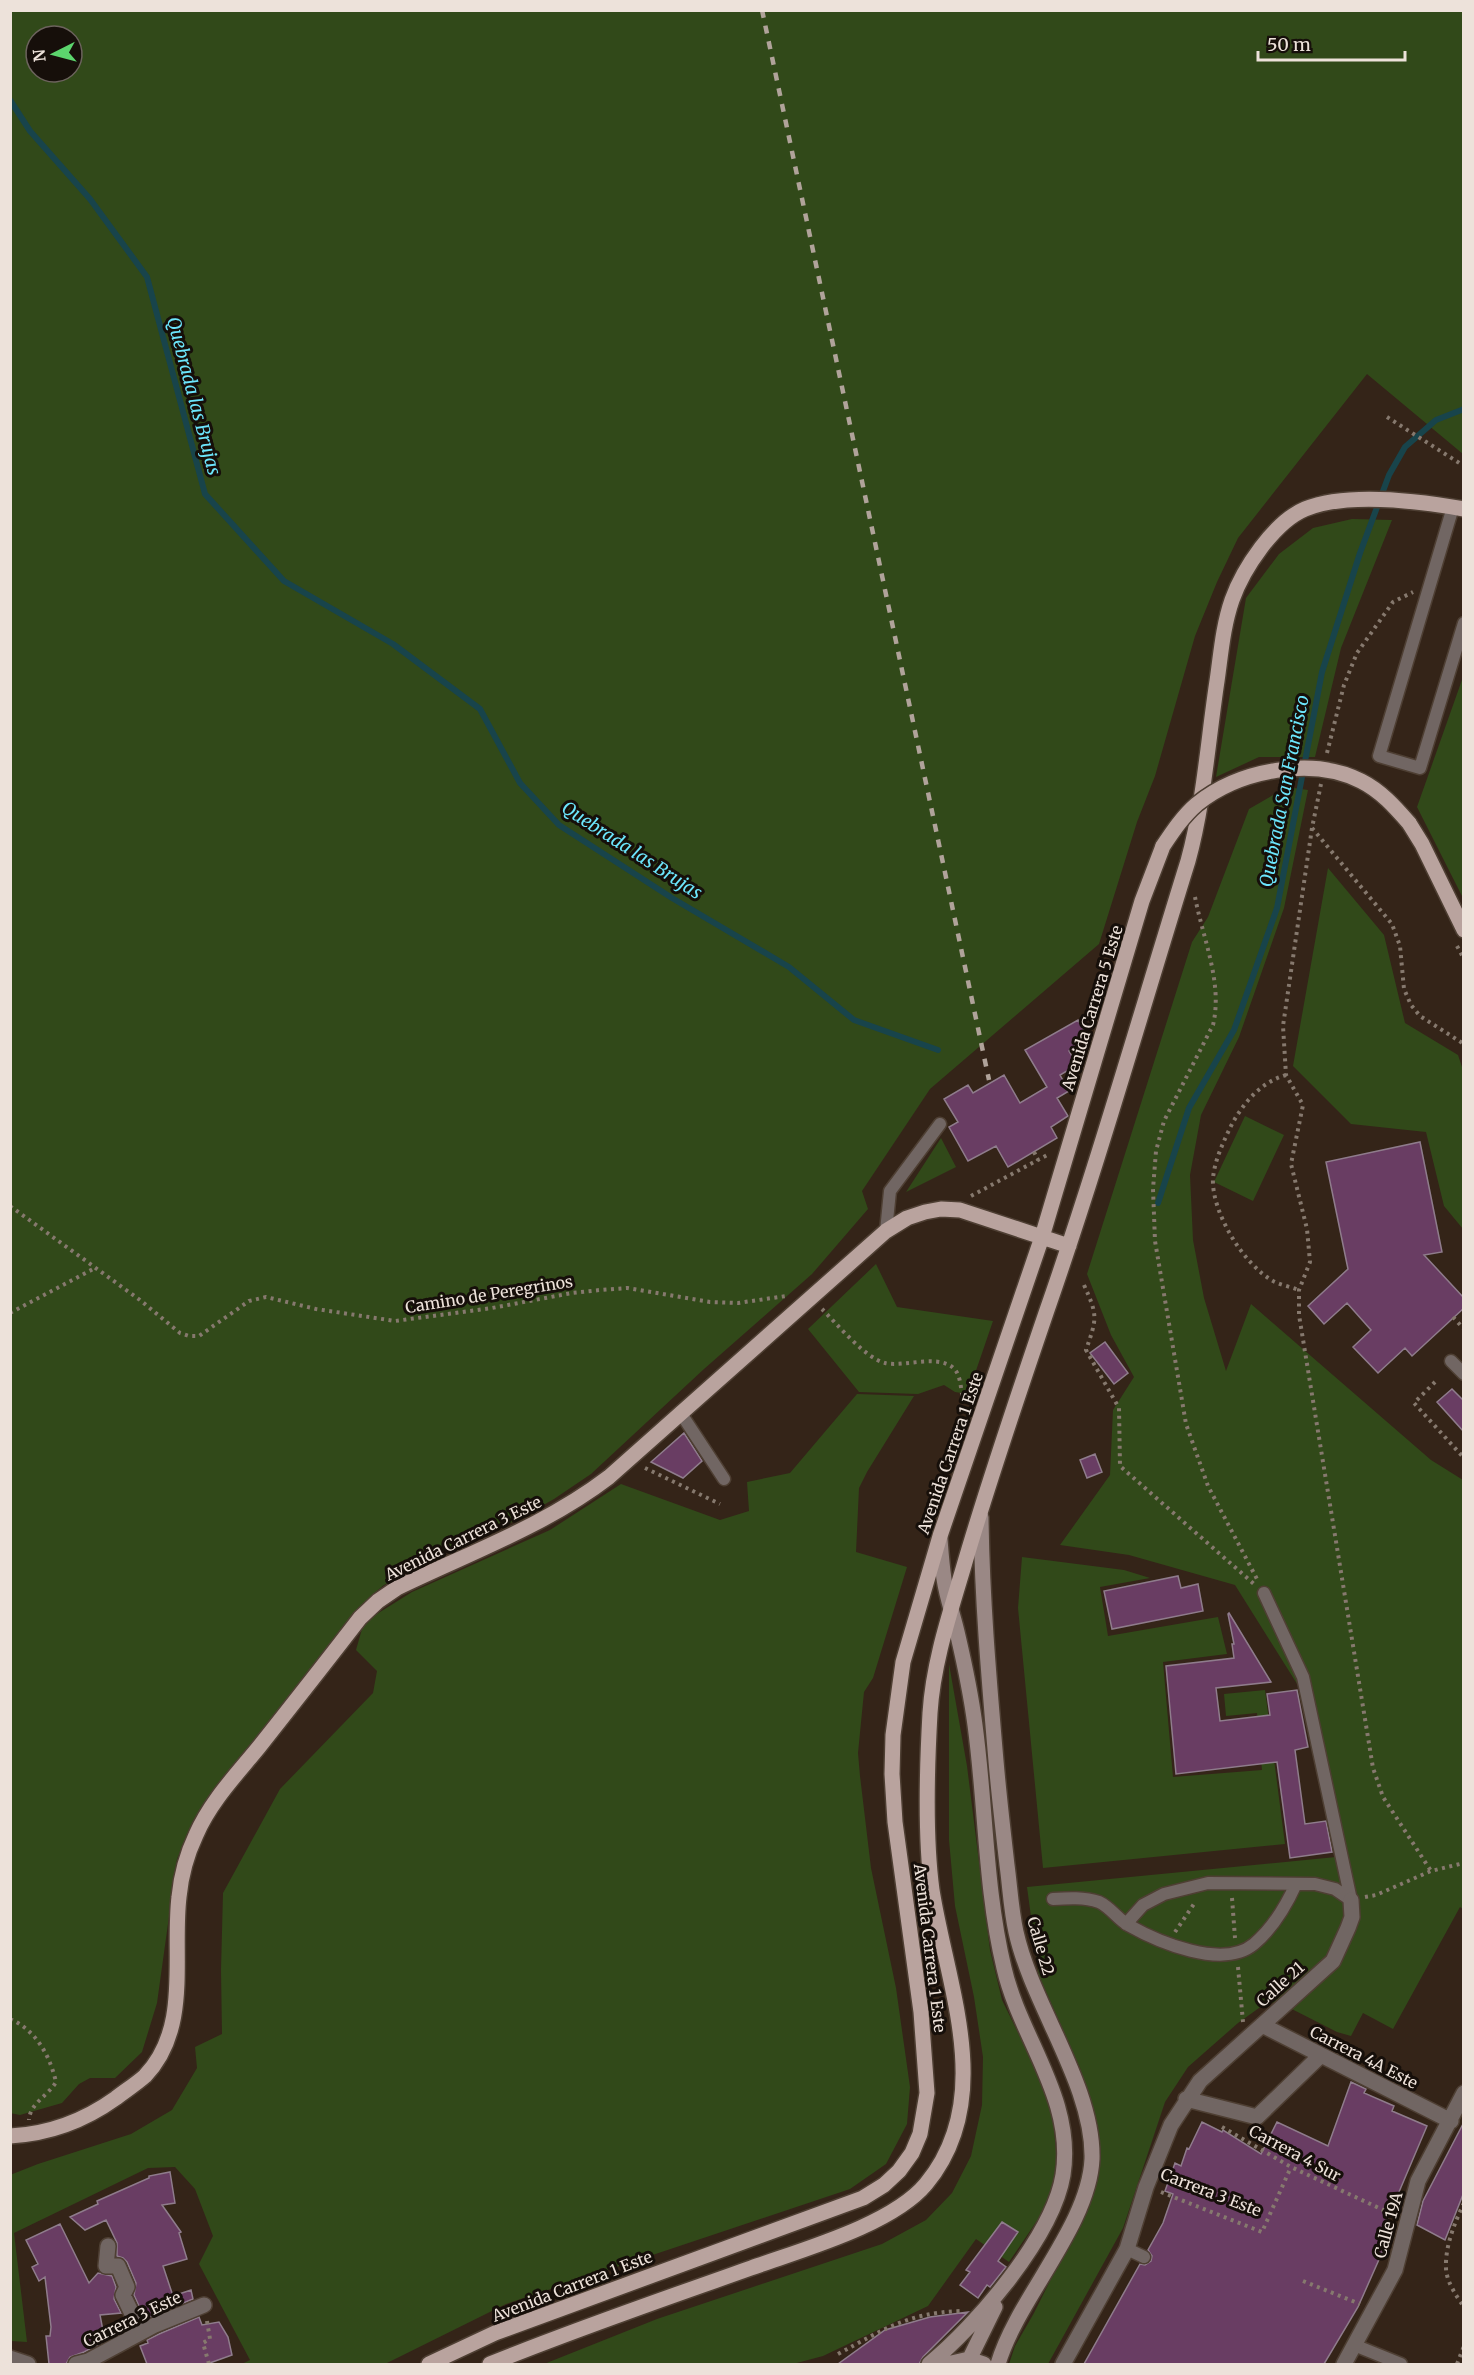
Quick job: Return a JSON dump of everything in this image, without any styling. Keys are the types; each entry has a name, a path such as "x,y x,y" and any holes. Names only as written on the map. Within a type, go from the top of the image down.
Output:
{"main road":[{"path":"1069,1246 1191,849 1224,630 1233,597 1250,565 1274,532 1291,517 1317,505 1336,501 1367,500 1458,508"},
{"name":"Avenida Carrera 5 Este","path":"1042,1237 1142,901 1163,846 1182,818 1199,802 1247,778 1293,768 1334,771 1363,782 1378,791 1409,823 1422,844 1464,930"},
{"name":"Avenida Carrera 3 Este","path":"10,2136 27,2135 62,2127 92,2113 135,2084 154,2064 165,2043 176,2004 179,1896 185,1865 195,1835 223,1792 360,1618 378,1601 397,1588 554,1514 586,1494 886,1231 907,1218 941,1209 960,1210 1069,1246"},
{"name":"Avenida Carrera 1 Este","path":"429,2364 495,2334 863,2198 891,2178 912,2153 920,2134 925,2110 926,2069 894,1822 893,1735 903,1662 940,1536 1042,1237"},
{"name":"Avenida Carrera 1 Este","path":"490,2364 882,2217 908,2201 923,2188 952,2143 958,2115 963,2049 961,2022 936,1908 930,1862 929,1777 932,1690 951,1610 981,1507 1069,1246"}],"street":[{"name":"Calle 22","path":"981,1507 984,1622 999,1794 1016,1931 1031,1980 1083,2105 1088,2123 1092,2160 1087,2184 1072,2222 1017,2323 998,2364"},
{"path":"940,1536 944,1579 966,1669 975,1726 993,1905 1004,1968 1010,1990 1049,2082 1064,2139 1063,2175 1051,2211 986,2323 968,2362"},
{"name":"Calle 21","path":"1063,2364 1127,2249 1146,2187 1171,2125 1186,2099 1200,2081 1334,1961 1352,1917 1351,1900"},
{"name":"Carrera 4A Este","path":"1262,2025 1450,2121"},
{"path":"1186,2099 1257,2117 1321,2055"},
{"name":"Calle 19A","path":"1344,2364 1395,2270 1418,2181 1464,2093"},
{"path":"108,2246 106,2266 118,2266 127,2287 123,2295 136,2322 131,2337"},
{"path":"929,2364 978,2316 1016,2271"},
{"name":"Carrera 3 Este","path":"76,2364 88,2361 131,2337 204,2306"},
{"path":"10,2358 28,2364"},
{"path":"947,2364 968,2362 984,2364"}],"lane":[{"path":"1458,508 1429,588 1379,756 1420,768 1464,623"},
{"path":"886,1231 890,1191 940,1124"},
{"path":"1451,1361 1464,1374"},
{"path":"680,1412 724,1479"},
{"name":"Calle 21","path":"1264,1593 1303,1677 1351,1900"},
{"path":"1126,1923 1143,1905 1164,1894 1208,1883 1315,1884 1335,1889 1351,1900"},
{"path":"1053,1899 1077,1898 1100,1903 1126,1923 1167,1944 1193,1952 1237,1952 1253,1945 1284,1908 1296,1884"},
{"path":"1127,2249 1144,2257"},
{"path":"1354,2345 1401,2364"}],"path":[{"path":"1387,417 1464,466"},
{"path":"1325,760 1344,685 1357,653 1393,602 1403,596 1429,588"},
{"path":"1321,782 1312,828 1283,1026 1286,1075 1303,1105 1291,1164 1307,1230 1310,1262 1299,1290 1303,1342 1373,1768 1383,1797 1431,1871"},
{"path":"1312,828 1392,924 1400,946 1404,988 1411,1005 1420,1016 1464,1044"},
{"path":"1194,891 1216,984 1217,1009 1213,1025 1164,1121 1156,1151 1153,1189 1155,1240 1186,1424 1208,1486 1264,1593"},
{"path":"1286,1075 1271,1079 1258,1089 1236,1117 1219,1150 1213,1180 1220,1216 1244,1257 1274,1281 1299,1290"},
{"path":"971,1196 1058,1149"},
{"path":"1034,1152 1038,1161"},
{"name":"Camino de Peregrinos","path":"10,1206 180,1333 189,1336 199,1336 249,1301 266,1297 316,1309 395,1321 609,1289 627,1288 710,1302 751,1302 782,1296 810,1297"},
{"path":"10,1313 95,1268"},
{"path":"1084,1284 1095,1310 1093,1329 1086,1350 1119,1408 1120,1466 1264,1593"},
{"path":"810,1297 864,1350 884,1363 937,1361 947,1364 957,1373 963,1398"},
{"path":"1453,1317 1464,1329"},
{"path":"1435,1382 1414,1403 1464,1458"},
{"path":"628,1459 720,1504"},
{"path":"1351,1900 1376,1895 1431,1871 1464,1863"},
{"path":"1167,1944 1208,1883"},
{"path":"10,2019 21,2023 45,2051 56,2082 50,2092 35,2105 29,2114 27,2135"},
{"name":"Carrera 4 Sur","path":"1214,2123 1291,2168 1403,2219"},
{"name":"Carrera 3 Este","path":"1146,2187 1262,2232 1291,2168"},
{"path":"1464,2203 1453,2226 1446,2269 1455,2294 1464,2307"},
{"path":"1303,2281 1366,2307"},
{"path":"204,2306 210,2339 203,2343 209,2364"},
{"path":"838,2354 898,2322 918,2316 961,2311 978,2316"},
{"path":"1457,2364 1464,2346"}],"green space":[{"path":"10,11 1464,11 1463,454 1367,374 1238,538 1217,582 1195,636 1155,776 1137,822 1099,944 930,1089 862,1191 868,1209 812,1274 704,1369 591,1474 554,1499 515,1521 434,1557 384,1585 347,1622 194,1819 177,1859 157,2003 142,2052 115,2078 90,2078 79,2084 62,2103 20,2115 10,2113"},
{"path":"1352,519 1392,520 1341,648 1315,757 1259,757 1216,777 1246,598 1279,554 1313,528"},
{"path":"1463,677 1464,898 1417,807"},
{"path":"1287,787 1308,790 1284,908 1239,1037 1201,1115 1190,1175 1193,1240 1204,1298 1226,1371 1251,1304 1431,1460 1463,1480 1463,1909 1460,1907 1393,2029 1363,2013 1351,2036 1337,2032 1278,2002 1266,2003 1238,2023 1188,2067 1165,2102 1123,2228 1048,2364 1009,2364 1015,2346 1089,2203 1100,2160 1097,2123 1080,2068 1039,1976 1027,1887 1336,1857 1299,1687 1235,1585 1129,1555 1060,1545 1110,1475 1113,1410 1134,1377 1111,1335 1087,1274 1192,942 1208,917 1249,809"},
{"path":"1328,868 1384,935 1405,1023 1458,1055 1464,1073 1463,1229 1444,1206 1426,1132 1351,1124 1293,1066"},
{"path":"1245,1116 1284,1135 1253,1201 1214,1182"},
{"path":"941,1138 956,1167 906,1192"},
{"path":"876,1264 897,1307 993,1321 968,1394 955,1392 944,1385 918,1394 859,1392 808,1329"},
{"path":"857,1394 914,1396 859,1488 856,1552 907,1567 873,1678 864,1692 858,1753 871,1868 896,1988 910,2087 907,2124 886,2164 850,2189 506,2304 385,2364 242,2364 250,2360 199,2264 213,2236 195,2189 175,2167 148,2168 14,2233 27,2342 11,2341 10,2175 131,2134 172,2110 197,2068 195,2047 222,2034 223,1893 280,1789 373,1693 377,1671 356,1650 364,1622 412,1592 550,1530 621,1484 720,1520 749,1511 747,1482 790,1473"},
{"path":"1022,1557 1124,1570 1150,1578 1100,1587 1108,1636 1218,1617 1227,1654 1163,1662 1173,1777 1262,1770 1257,1713 1226,1716 1224,1694 1265,1690 1285,1844 1043,1868 1018,1608"},
{"path":"949,1664 967,1766 990,1950 1002,2000 1039,2075 1053,2119 1057,2162 1049,2203 1009,2262 976,2239 928,2306 823,2356 793,2364 544,2364 657,2319 882,2244 926,2220 952,2193 971,2156 982,2105 983,2057 974,1997 955,1906 949,1840"}],"building":[{"path":"1078,1020 1089,1039 1069,1051 1077,1065 1060,1075 1069,1091 1057,1098 1068,1116 1051,1127 1057,1138 1008,1167 996,1146 968,1161 949,1127 958,1122 944,1099 968,1085 973,1093 1004,1075 1020,1103 1047,1087 1025,1050"},
{"path":"1420,1142 1442,1252 1424,1255 1464,1298 1464,1308 1412,1356 1405,1348 1378,1373 1353,1347 1371,1330 1347,1303 1324,1324 1308,1306 1348,1269 1326,1162"},
{"path":"1105,1342 1128,1373 1114,1384 1090,1353"},
{"path":"1452,1389 1464,1401 1464,1432 1437,1402"},
{"path":"684,1433 702,1461 683,1478 651,1462"},
{"path":"1095,1454 1102,1472 1087,1478 1080,1460"},
{"path":"1178,1576 1181,1588 1198,1584 1203,1611 1112,1629 1104,1591"},
{"path":"1229,1613 1271,1682 1216,1688 1220,1721 1270,1715 1267,1694 1297,1690 1308,1747 1295,1750 1305,1824 1326,1821 1332,1852 1290,1858 1277,1762 1176,1774 1166,1666 1234,1658"},
{"path":"1351,2082 1366,2089 1364,2093 1394,2106 1392,2111 1427,2126 1382,2232 1389,2235 1381,2255 1358,2307 1324,2364 1084,2364 1140,2264 1145,2265 1151,2261 1152,2256 1148,2250 1163,2223 1173,2194 1165,2191 1175,2163 1181,2166 1187,2148 1189,2149 1202,2122 1222,2132 1223,2130 1261,2154 1277,2122 1328,2146"},
{"path":"1464,2122 1464,2192 1445,2240 1417,2225 1423,2201"},
{"path":"170,2172 175,2203 162,2205 181,2232 179,2233 187,2259 163,2266 173,2296 191,2290 193,2299 145,2319 134,2295 136,2283 127,2262 117,2256 117,2243 106,2220 85,2230 70,2217 149,2176"},
{"path":"1002,2222 1018,2232 998,2261 1006,2267 990,2287 987,2285 978,2298 960,2285 970,2272 966,2270"},
{"path":"60,2224 89,2283 98,2273 112,2276 116,2287 114,2299 121,2313 100,2315 105,2341 70,2357 66,2364 49,2364 46,2336 50,2336 51,2327 45,2277 39,2281 32,2267 38,2264 26,2240"},
{"path":"968,2312 923,2357 919,2364 838,2364 885,2330 930,2317"},
{"path":"199,2317 202,2325 219,2322 228,2337 232,2355 207,2364 147,2364 140,2346 159,2334"}],"waterway":[{"name":"Quebrada las Brujas","path":"10,100 30,131 90,199 147,277 205,494 284,581 393,644 480,709 520,783 559,825 672,898 789,967 854,1020 938,1050"},
{"name":"Quebrada San Francisco","path":"1158,1203 1189,1108 1234,1030 1277,908 1322,672 1360,553 1389,475 1405,447 1436,420 1464,409"}],"railway":[{"path":"762,10 989,1080"}]}
